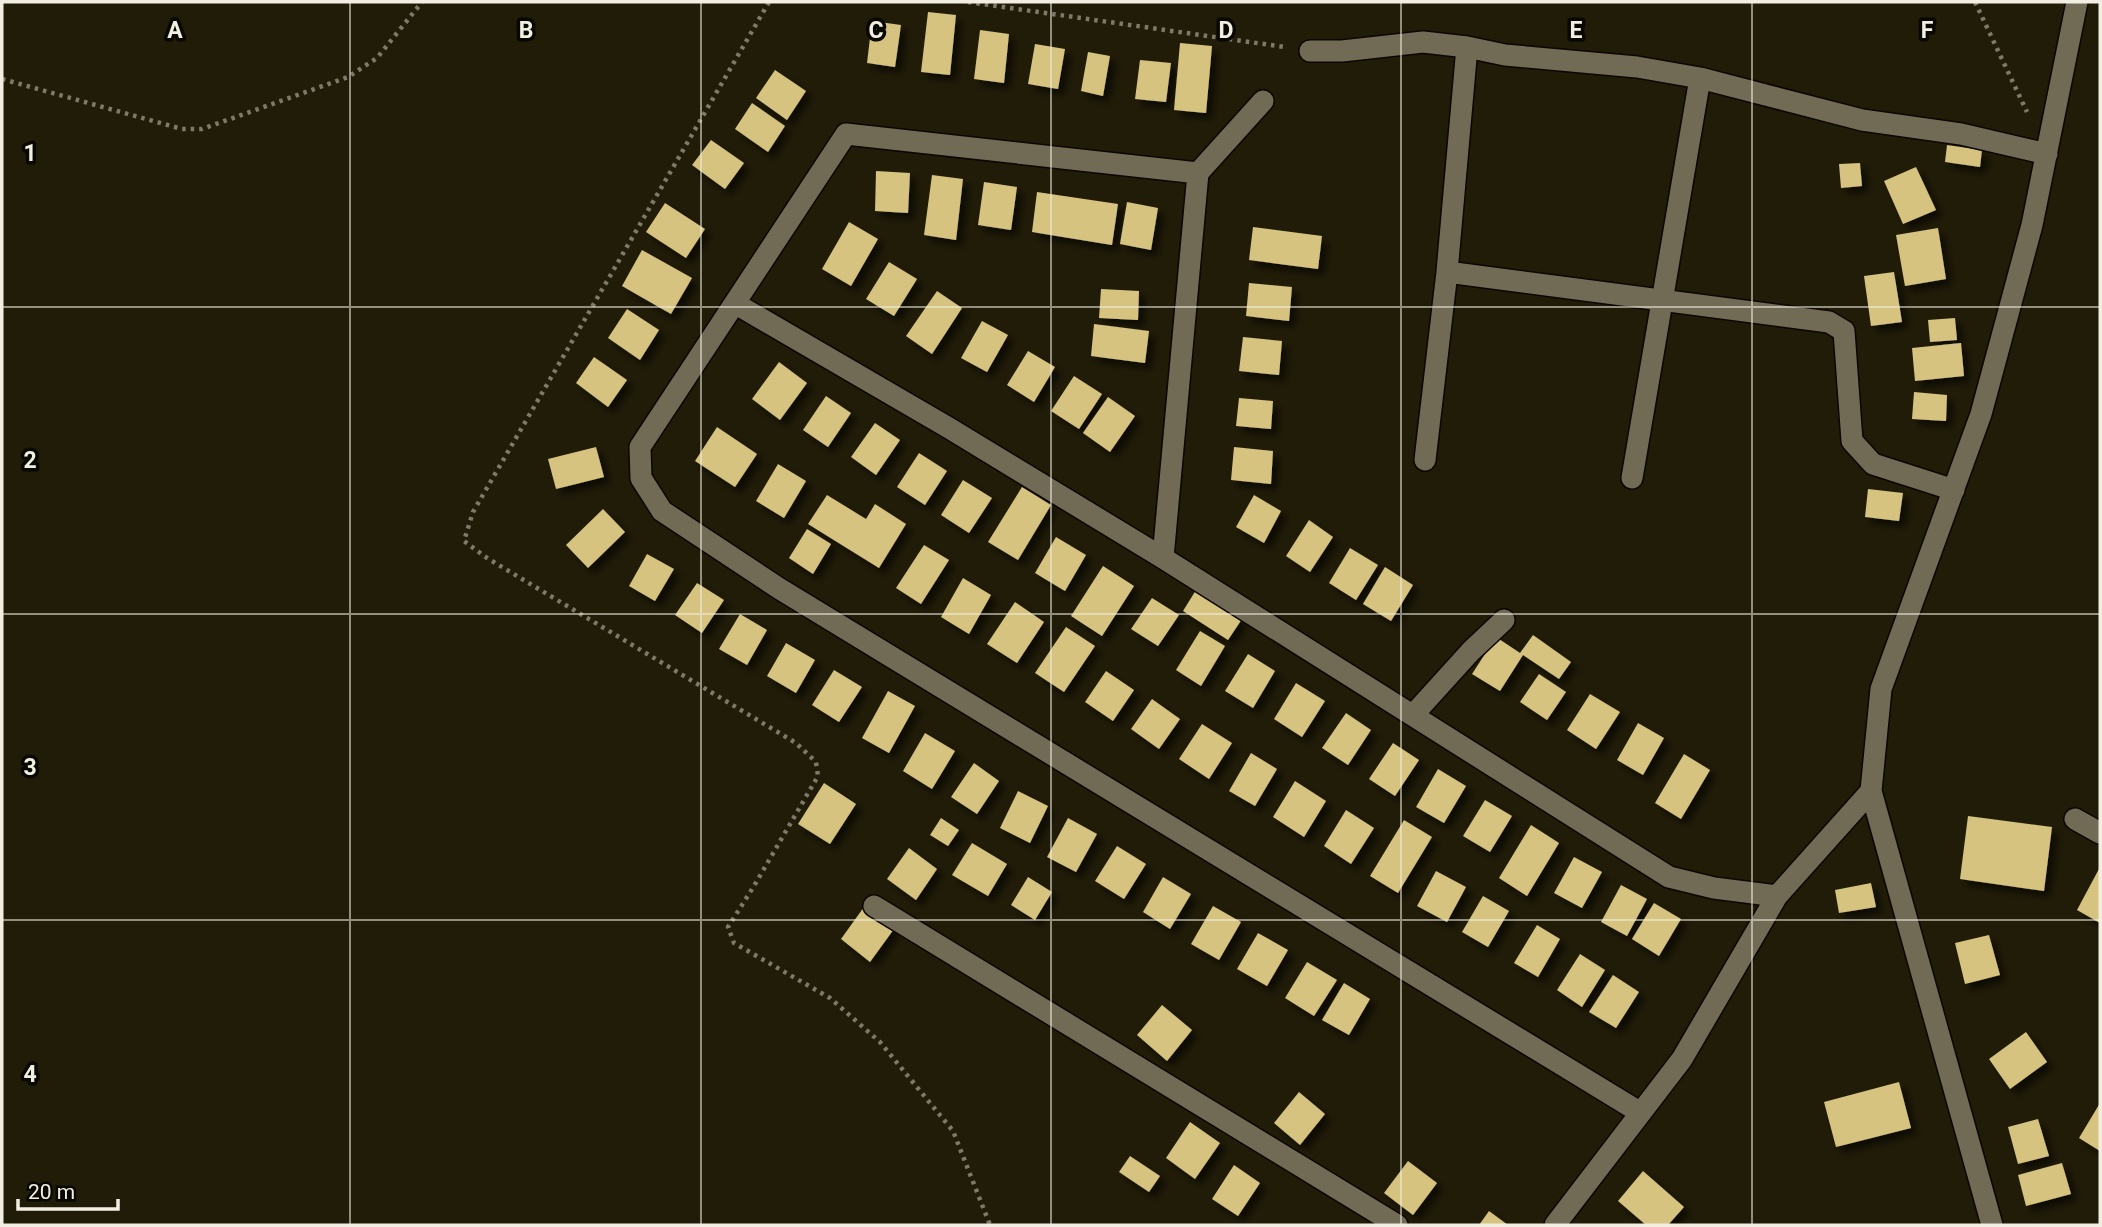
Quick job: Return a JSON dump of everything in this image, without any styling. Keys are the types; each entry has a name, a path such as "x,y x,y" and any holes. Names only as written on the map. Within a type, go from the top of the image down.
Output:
{"street":[{"path":"1992,1225 1871,791 1881,689 1981,414 2032,225 2077,2"},
{"path":"1310,51 1342,51 1423,42 1505,55 1637,67 1700,78 1862,120 1961,134 2047,154"},
{"path":"1425,460 1447,272 1467,47"},
{"path":"1632,478 1700,78"},
{"path":"1163,558 1198,173 1263,101"},
{"path":"1198,173 846,134 640,447 641,478 662,511 780,589 1641,1113"},
{"path":"1447,272 1829,322 1844,331 1852,441 1872,464 1954,490"},
{"path":"736,304 949,428 1163,558 1669,877 1714,888 1777,896"},
{"path":"1413,715 1471,651 1504,620"},
{"path":"1555,1225 1682,1059 1777,896 1871,791"},
{"path":"2075,819 2100,833"},
{"path":"874,906 1396,1225"}],"path":[{"path":"2,79 182,130 202,130 348,77 377,58 422,2"},
{"path":"769,2 473,512 464,541 487,558 796,743 816,762 818,776 728,927 734,943 830,998 880,1042 953,1131 990,1225"},
{"path":"968,2 1310,51"},
{"path":"1975,2 2047,154"}],"building":[{"path":"928,12 956,15 950,75 921,72"},
{"path":"872,21 901,25 895,67 867,63"},
{"path":"980,30 1009,34 1004,83 974,79"},
{"path":"1180,43 1212,46 1206,113 1174,110"},
{"path":"1035,44 1065,49 1058,89 1028,84"},
{"path":"1088,52 1110,56 1103,96 1081,91"},
{"path":"1140,60 1171,63 1166,102 1135,99"},
{"path":"775,70 806,91 787,120 756,98"},
{"path":"752,103 785,126 768,152 735,129"},
{"path":"711,140 744,163 725,189 692,165"},
{"path":"1947,145 1982,150 1980,167 1945,162"},
{"path":"1860,163 1862,186 1841,188 1839,164"},
{"path":"1916,167 1936,210 1903,224 1884,181"},
{"path":"876,171 910,173 908,213 875,211"},
{"path":"932,175 963,179 956,240 924,235"},
{"path":"984,182 1017,187 1011,230 978,225"},
{"path":"1037,192 1118,204 1112,245 1032,232"},
{"path":"1127,202 1158,208 1151,250 1120,244"},
{"path":"665,203 705,229 686,258 646,232"},
{"path":"849,222 878,239 851,286 822,269"},
{"path":"1253,227 1322,236 1318,269 1249,260"},
{"path":"1938,228 1946,279 1905,286 1896,235"},
{"path":"642,250 692,278 671,314 622,286"},
{"path":"889,262 917,279 894,316 866,299"},
{"path":"1894,272 1902,322 1871,326 1864,276"},
{"path":"1249,283 1292,287 1289,321 1246,316"},
{"path":"1101,289 1139,291 1138,320 1099,318"},
{"path":"937,291 962,308 932,354 906,336"},
{"path":"627,309 659,330 640,360 608,338"},
{"path":"1955,318 1957,340 1930,342 1928,320"},
{"path":"982,321 1008,335 987,372 961,358"},
{"path":"1094,324 1149,331 1145,363 1091,356"},
{"path":"1243,337 1282,341 1279,375 1239,371"},
{"path":"1961,343 1964,376 1915,381 1912,348"},
{"path":"1028,351 1055,367 1034,402 1007,385"},
{"path":"594,357 627,380 608,407 576,383"},
{"path":"779,362 807,383 780,420 752,399"},
{"path":"1074,376 1102,394 1079,429 1051,411"},
{"path":"1914,392 1947,395 1946,421 1912,419"},
{"path":"826,396 851,413 828,447 803,430"},
{"path":"1108,397 1135,416 1110,452 1083,433"},
{"path":"1239,398 1273,401 1271,429 1236,426"},
{"path":"875,423 900,440 876,475 851,457"},
{"path":"717,427 757,454 735,487 695,461"},
{"path":"596,447 604,477 556,489 548,459"},
{"path":"1234,447 1273,451 1271,484 1231,480"},
{"path":"919,453 947,471 925,505 897,487"},
{"path":"778,464 806,481 784,518 756,501"},
{"path":"963,480 992,498 969,533 941,515"},
{"path":"1022,487 1051,505 1018,560 988,542"},
{"path":"1868,489 1903,493 1899,521 1865,517"},
{"path":"827,495 866,519 875,504 906,524 879,568 808,524"},
{"path":"1254,495 1281,511 1264,543 1236,527"},
{"path":"603,509 625,532 588,568 566,545"},
{"path":"1309,520 1333,537 1310,572 1286,556"},
{"path":"807,529 831,544 813,574 789,558"},
{"path":"1056,537 1086,555 1065,591 1035,573"},
{"path":"924,545 949,560 921,604 896,588"},
{"path":"1350,548 1378,565 1356,600 1329,583"},
{"path":"647,554 674,569 655,601 629,586"},
{"path":"1103,566 1134,586 1102,636 1071,616"},
{"path":"1385,567 1413,585 1391,621 1363,604"},
{"path":"963,578 991,595 969,634 941,617"},
{"path":"697,583 724,600 702,633 675,615"},
{"path":"1196,590 1242,619 1228,640 1183,611"},
{"path":"1152,598 1179,615 1158,646 1131,629"},
{"path":"1015,602 1044,622 1017,663 987,644"},
{"path":"740,614 767,630 747,665 719,649"},
{"path":"1066,627 1095,646 1064,692 1035,673"},
{"path":"1200,631 1225,646 1201,686 1176,670"},
{"path":"1533,635 1571,662 1559,679 1523,655 1500,691 1472,674 1496,637 1520,653"},
{"path":"786,643 815,660 796,693 767,676"},
{"path":"1248,654 1275,671 1253,708 1225,691"},
{"path":"834,670 862,687 839,722 812,705"},
{"path":"1106,671 1134,690 1113,721 1085,702"},
{"path":"1539,674 1566,692 1547,720 1520,702"},
{"path":"1296,683 1325,701 1302,737 1274,719"},
{"path":"888,691 915,706 889,753 862,738"},
{"path":"1590,694 1620,712 1596,749 1567,730"},
{"path":"1152,699 1180,719 1159,749 1131,729"},
{"path":"1346,713 1371,730 1348,765 1322,748"},
{"path":"1638,723 1664,738 1643,775 1617,760"},
{"path":"1202,724 1232,743 1209,779 1179,759"},
{"path":"925,733 955,751 932,789 903,771"},
{"path":"1393,743 1419,760 1395,796 1369,779"},
{"path":"1251,753 1277,769 1255,806 1229,791"},
{"path":"1684,754 1710,770 1681,819 1655,803"},
{"path":"974,763 999,781 977,814 951,797"},
{"path":"1438,769 1466,786 1444,823 1416,807"},
{"path":"1295,781 1326,801 1304,837 1273,817"},
{"path":"824,783 856,804 830,844 798,824"},
{"path":"1018,791 1048,806 1030,843 1000,828"},
{"path":"1485,800 1512,816 1490,852 1463,836"},
{"path":"1346,810 1374,828 1351,864 1324,846"},
{"path":"1968,816 2052,827 2044,891 1960,879"},
{"path":"941,818 959,830 948,846 930,835"},
{"path":"1068,818 1097,834 1076,872 1047,857"},
{"path":"1404,820 1432,837 1398,893 1370,876"},
{"path":"1531,825 1559,843 1527,896 1499,878"},
{"path":"972,843 1007,864 988,896 952,875"},
{"path":"1117,846 1146,864 1124,899 1095,881"},
{"path":"909,848 937,869 916,900 887,879"},
{"path":"1574,857 1602,872 1582,908 1554,893"},
{"path":"2100,867 2100,923 2077,910"},
{"path":"1436,871 1466,887 1447,922 1417,906"},
{"path":"1028,877 1052,892 1035,920 1011,905"},
{"path":"1163,877 1191,894 1170,929 1143,912"},
{"path":"1871,883 1876,907 1839,913 1835,890"},
{"path":"1621,885 1647,899 1627,936 1601,922"},
{"path":"1483,896 1509,911 1488,947 1462,932"},
{"path":"1654,903 1681,919 1659,956 1632,939"},
{"path":"1213,906 1241,922 1219,960 1191,944"},
{"path":"864,907 894,929 870,962 841,939"},
{"path":"1537,925 1560,939 1538,977 1514,963"},
{"path":"1258,933 1288,950 1267,986 1237,969"},
{"path":"1989,935 2000,975 1965,984 1955,943"},
{"path":"1580,954 1605,970 1582,1007 1557,990"},
{"path":"1307,962 1337,980 1314,1016 1285,998"},
{"path":"1613,975 1639,992 1616,1028 1589,1012"},
{"path":"1344,983 1370,999 1349,1035 1322,1020"},
{"path":"1162,1005 1192,1030 1167,1061 1137,1035"},
{"path":"2026,1032 2047,1062 2010,1089 1989,1059"},
{"path":"1899,1082 1911,1128 1836,1147 1824,1102"},
{"path":"1299,1092 1325,1114 1300,1145 1274,1123"},
{"path":"2100,1103 2100,1151 2079,1138"},
{"path":"2038,1119 2049,1156 2018,1164 2008,1127"},
{"path":"1190,1122 1220,1143 1195,1179 1166,1158"},
{"path":"1130,1156 1160,1176 1149,1192 1119,1172"},
{"path":"1408,1161 1437,1183 1413,1215 1384,1193"},
{"path":"2062,1163 2071,1194 2026,1206 2018,1175"},
{"path":"1234,1165 1260,1183 1238,1216 1212,1199"},
{"path":"1643,1171 1684,1207 1668,1225 1646,1225 1618,1201"},
{"path":"1489,1211 1508,1225 1479,1225"}]}
